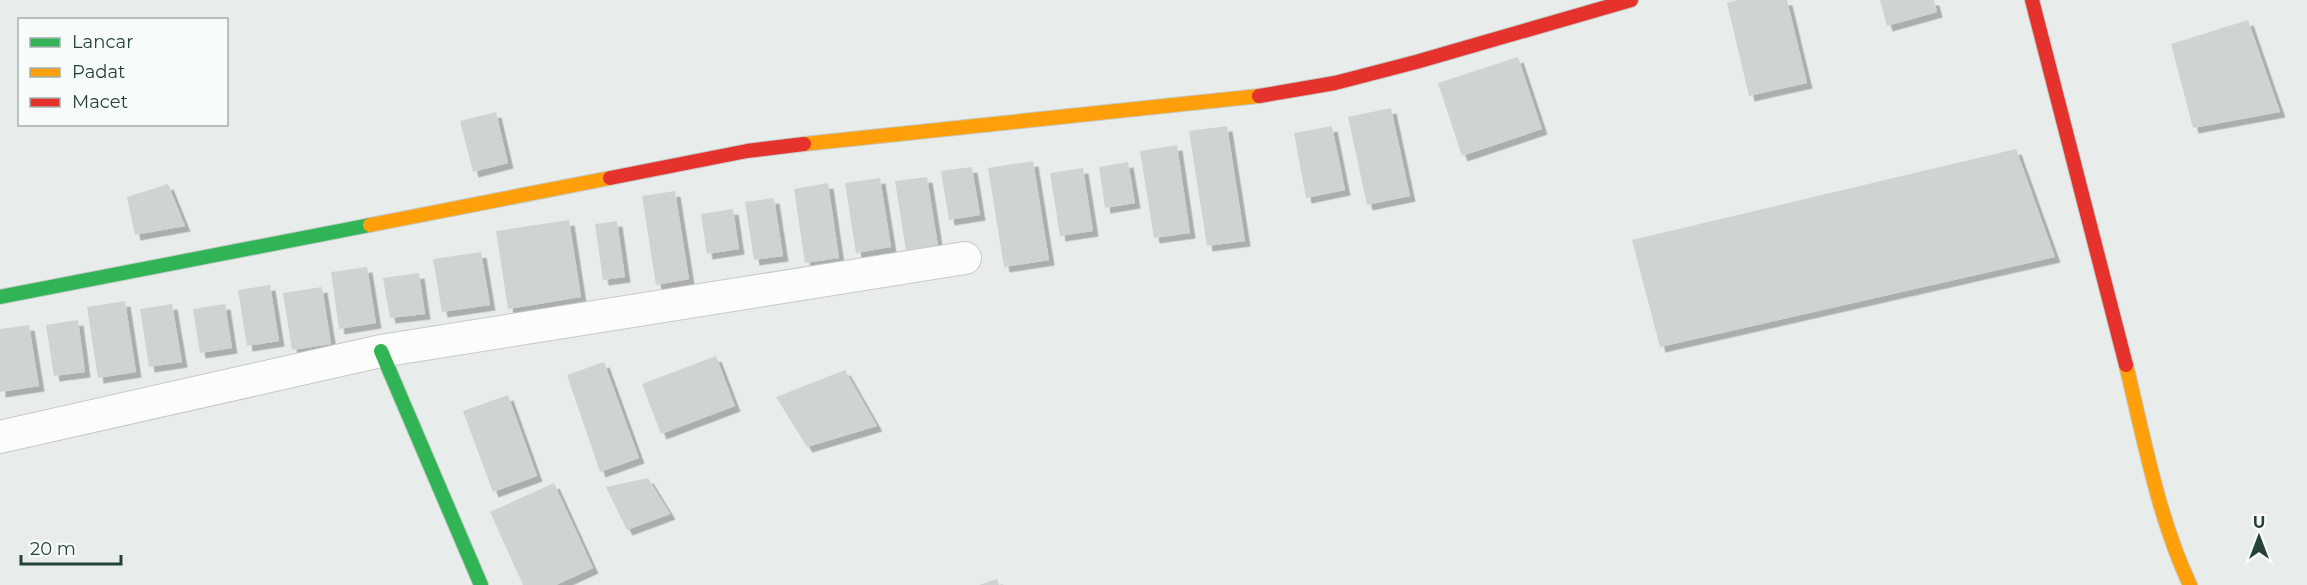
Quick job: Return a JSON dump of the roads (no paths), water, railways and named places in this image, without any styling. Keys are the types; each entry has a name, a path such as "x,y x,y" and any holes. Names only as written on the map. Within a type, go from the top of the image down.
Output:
{"street":[{"path":"0,294 747,151 962,126 1251,97 1335,83 1631,0"},
{"path":"2032,0 2160,499 2182,568 2190,585"},
{"path":"0,437 381,351 965,258"},
{"path":"381,351 481,585"}]}
